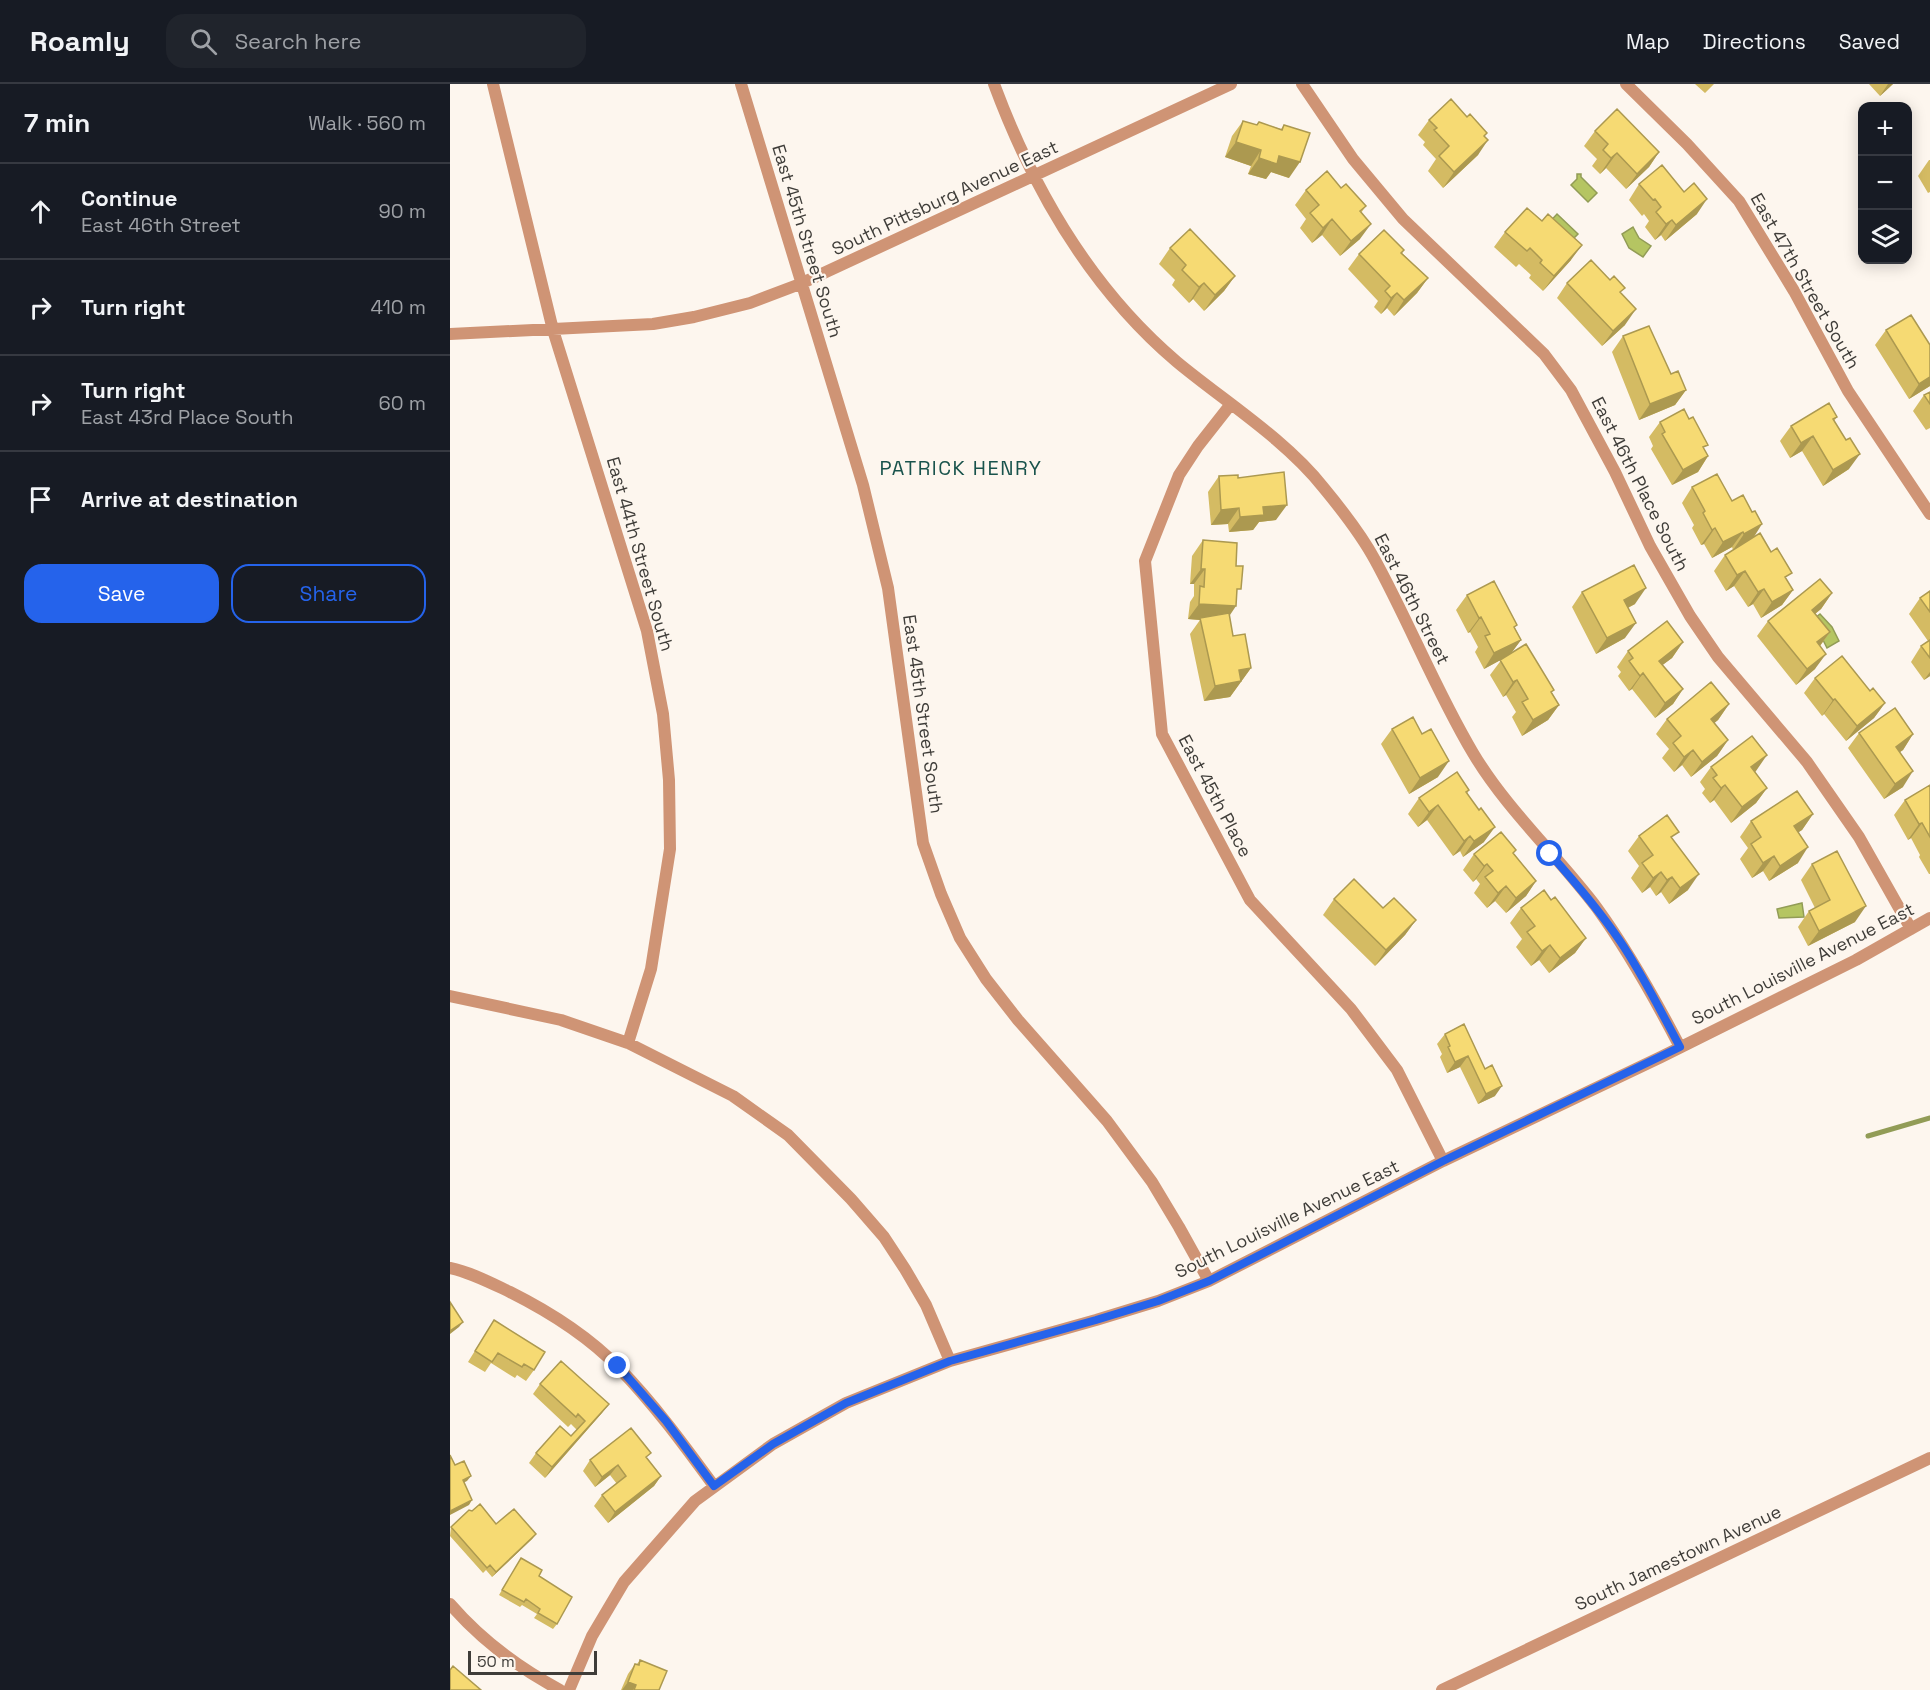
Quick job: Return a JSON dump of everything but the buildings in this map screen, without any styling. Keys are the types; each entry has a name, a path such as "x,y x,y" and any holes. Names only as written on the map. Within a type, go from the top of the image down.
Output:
{"street":[{"name":"East 44th Street South","path":"493,84 553,330 647,631 663,714 669,780 669,849 651,969 628,1043"},
{"name":"East 45th Street South","path":"741,84 863,485 888,588 923,843 941,894 960,938 986,978 1018,1020 1120,1138 1152,1182 1209,1281"},
{"name":"East 46th Street","path":"994,84 1034,177 1066,234 1102,282 1139,326 1177,361 1289,451 1321,483 1348,519 1374,558 1437,687 1475,756 1510,804 1595,906 1622,943 1680,1047"},
{"name":"South Pittsburg Avenue East","path":"450,334 653,324 694,317 750,303 800,284 1231,84"},
{"name":"East 46th Place South","path":"1302,84 1353,159 1403,219 1544,354 1571,390 1615,472 1650,546 1690,616 1718,657 1807,762 1859,837 1911,929"},
{"name":"East 47th Street South","path":"1626,84 1687,144 1739,201 1794,291 1848,391 1930,514"},
{"name":"East 45th Place","path":"1231,404 1198,446 1179,475 1144,561 1162,734 1250,900 1351,1009 1371,1035 1396,1070 1443,1161"},
{"name":"South Louisville Avenue East","path":"569,1690 591,1636 624,1582 695,1501 773,1444 846,1403 950,1361 1158,1301 1209,1281 1443,1161 1856,960 1930,918"},
{"path":"450,996 561,1020 628,1043 733,1096 788,1135 851,1199 884,1237 926,1305 950,1361"},
{"path":"450,1268 499,1287 538,1306 618,1366 666,1421 714,1486"},
{"name":"South Jamestown Avenue","path":"1442,1690 1929,1459"},
{"path":"450,1604 482,1638 503,1655 526,1672 560,1690"}],"shaded area":[{"path":"1577,174 1581,174 1581,177 1597,193 1588,202 1571,185 1577,179"},
{"path":"1557,214 1578,234 1569,243 1546,226"},
{"path":"1633,227 1639,238 1651,246 1643,257 1629,248 1622,234"},
{"path":"1820,614 1832,627 1839,641 1827,648 1820,634 1810,622"},
{"path":"1802,903 1804,917 1779,918 1777,909"}],"waterway":[{"path":"1868,1136 1930,1118"}],"district":[{"name":"PATRICK HENRY","path":"961,468"}],"route":[{"path":"618,1366 666,1421 714,1486 773,1444 846,1403 950,1361 1158,1301 1209,1281 1443,1161 1680,1047 1622,943 1595,906 1550,854"}]}
